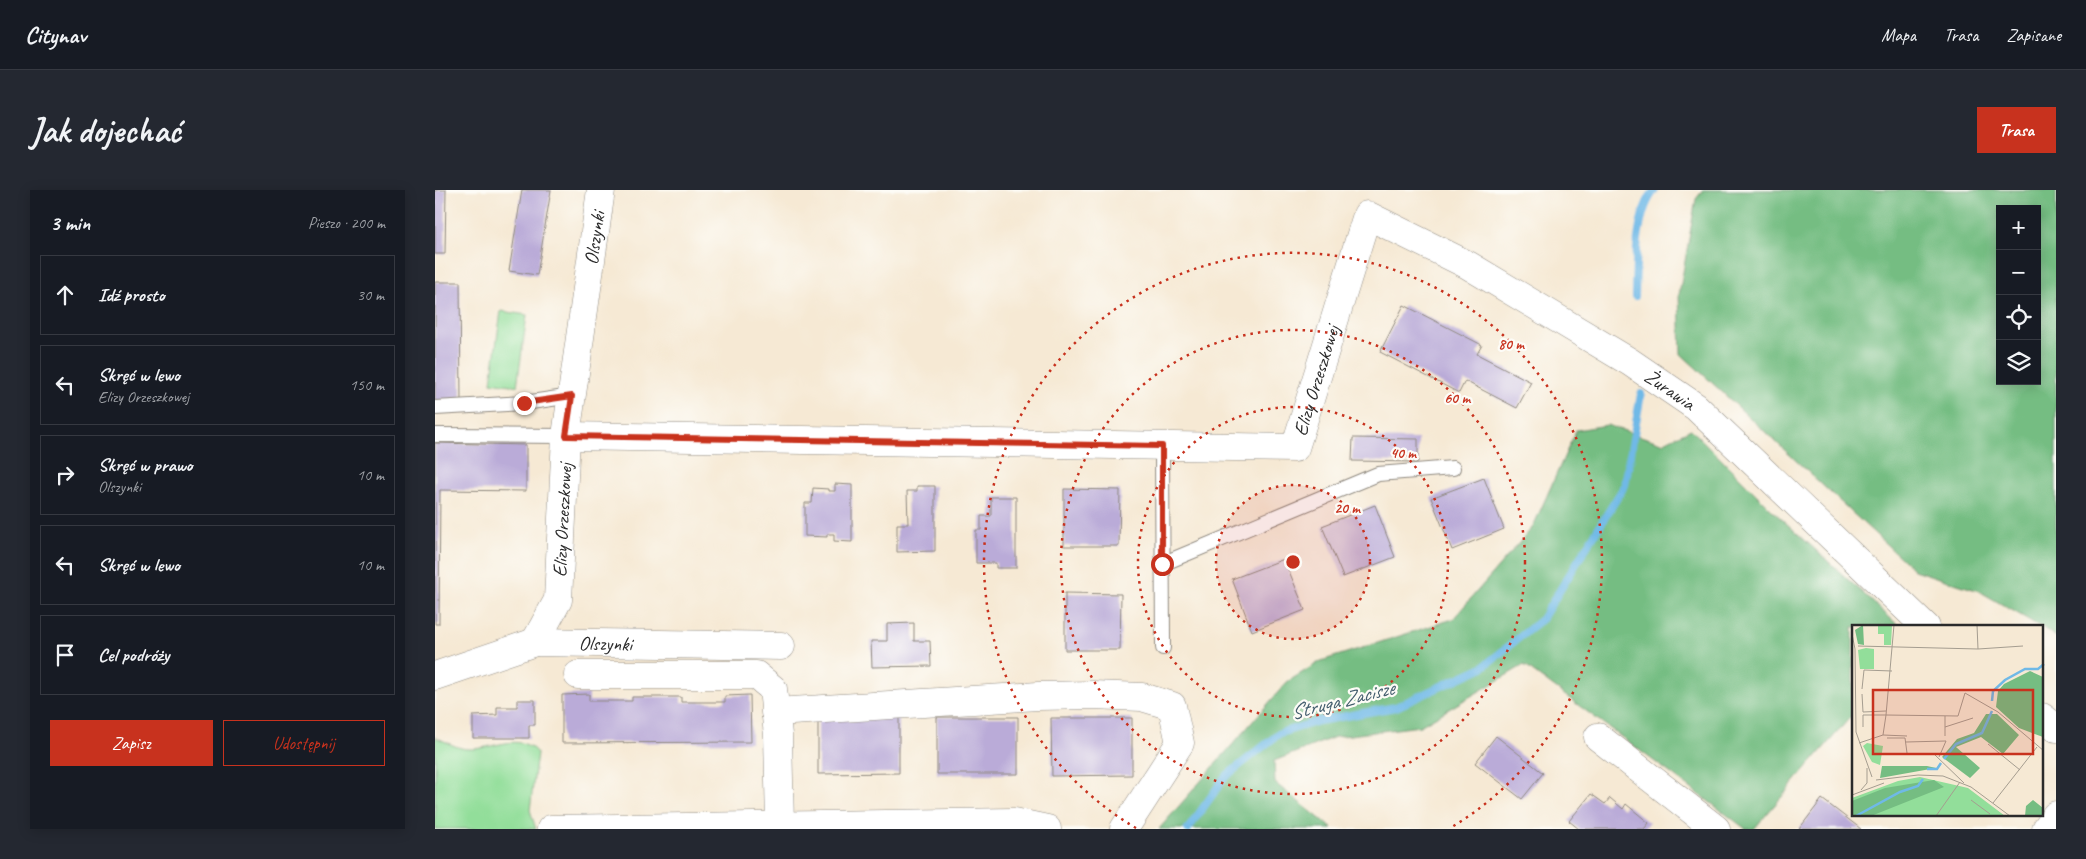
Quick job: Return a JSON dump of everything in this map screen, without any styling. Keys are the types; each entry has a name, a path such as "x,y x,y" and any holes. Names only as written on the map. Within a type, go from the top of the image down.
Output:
{"street":[{"name":"Olszynki","path":"566,436 601,190"},
{"name":"Elizy Orzeszkowej","path":"535,642 558,600 566,436 1295,448 1367,215"},
{"name":"Żurawia","path":"1367,215 1468,265 1630,362 1696,407 1925,625"},
{"name":"Olszynki","path":"435,676 535,642 781,646"},
{"path":"577,676 756,675 773,689 778,735 780,825"},
{"path":"775,712 1093,695 1142,696 1172,706 1180,743 1124,829"},
{"path":"2043,718 2056,728"},
{"path":"1598,737 1716,829"},
{"path":"2046,829 2056,816"},
{"path":"551,829 1014,822 1047,829"}],"lane":[{"path":"435,408 524,403 572,396"},
{"path":"435,435 566,436"},
{"path":"1162,446 1163,648"},
{"path":"1162,564 1378,474 1453,468"}],"green space":[{"path":"1703,190 2056,190 2056,637 2043,628 2043,625 2037,625 1979,591 1914,570 1681,354 1679,295 1696,199"},
{"path":"501,311 527,315 517,386 491,382"},
{"path":"1607,425 1662,443 1691,429 1774,512 1898,625 1852,625 1852,715 1754,829 1746,829 1524,665 1420,726 1335,737 1274,761 1275,783 1333,829 1159,829 1287,682 1321,661 1453,619 1533,527 1576,430"},
{"path":"435,737 464,749 477,749 514,742 522,743 537,753 530,810 536,829 435,829"}],"building":[{"path":"435,190 446,190 445,254 435,254"},
{"path":"522,190 551,190 537,275 509,271"},
{"path":"435,282 460,282 461,401 435,401"},
{"path":"1404,305 1482,345 1477,354 1531,382 1517,408 1465,381 1459,393 1380,352"},
{"path":"1353,438 1418,439 1418,462 1352,461"},
{"path":"435,443 526,445 526,491 440,490 439,624 435,624"},
{"path":"1484,478 1504,529 1452,550 1431,498"},
{"path":"835,484 852,485 852,542 834,541 834,534 827,534 827,537 805,536 805,503 812,503 813,488 835,491"},
{"path":"917,486 935,486 935,551 897,552 897,524 908,524 907,491 917,491"},
{"path":"1064,489 1120,490 1119,546 1064,546"},
{"path":"991,497 1016,497 1016,568 996,568 996,563 976,563 976,530 981,530 981,516 991,516"},
{"path":"1375,505 1395,557 1343,577 1322,526"},
{"path":"1284,559 1305,610 1252,631 1232,579"},
{"path":"1065,593 1121,594 1120,650 1065,650"},
{"path":"914,623 914,641 930,641 931,666 872,667 871,641 887,641 887,624"},
{"path":"589,694 589,701 632,701 632,697 681,697 681,702 725,702 725,696 750,695 751,742 562,743 562,695"},
{"path":"517,700 535,700 535,725 529,725 529,738 473,738 473,716 497,715 497,707 517,707"},
{"path":"818,716 899,716 899,773 818,774"},
{"path":"937,717 1018,717 1018,774 937,774"},
{"path":"1051,718 1132,718 1132,775 1052,776"},
{"path":"1496,736 1543,773 1522,799 1475,763"},
{"path":"1591,794 1605,804 1610,798 1623,809 1626,804 1649,823 1644,829 1579,829 1569,821"},
{"path":"1822,799 1861,829 1799,829"}],"waterway":[{"name":"Struga Zacisze","path":"1635,296 1636,255 1640,225 1648,200 1655,190"},
{"name":"Struga Zacisze","path":"1188,829 1225,777 1280,733 1319,721 1396,707 1483,667 1542,619 1625,485 1641,394"}],"route":[{"path":"524,403 572,396 566,436 1162,446 1162,564"}]}
